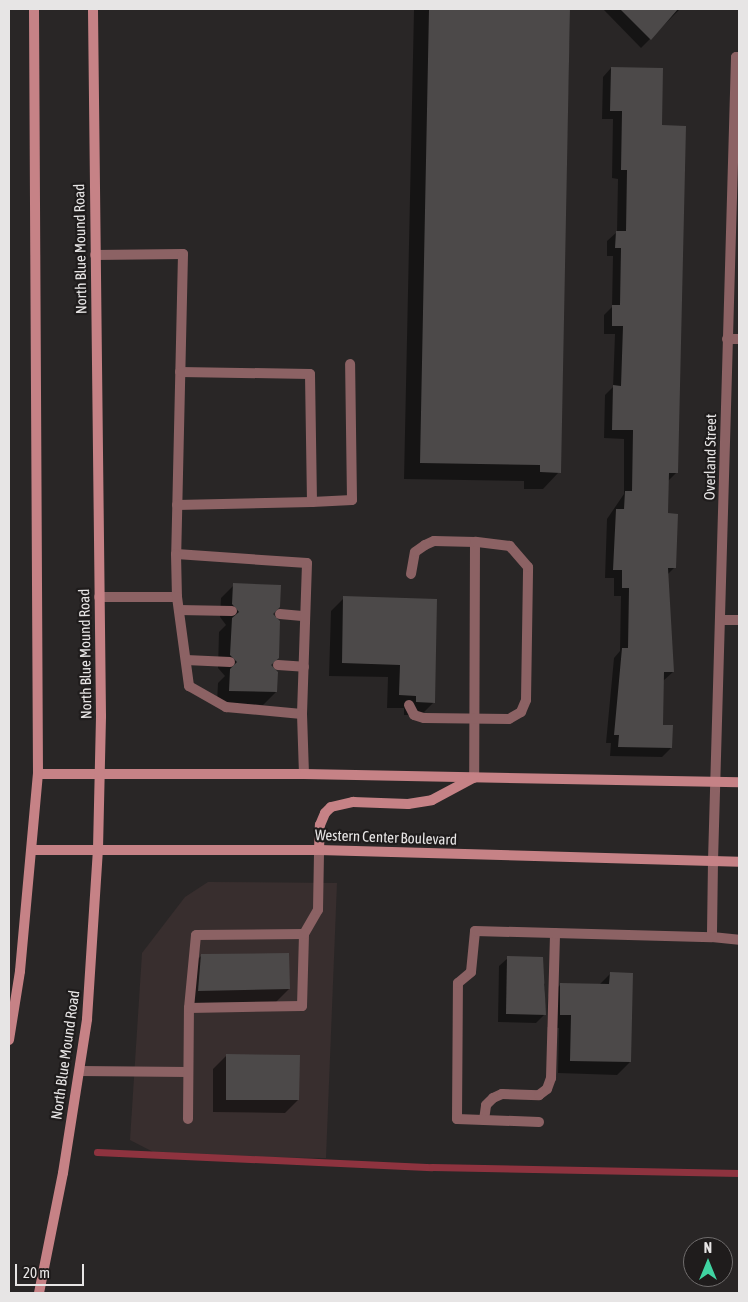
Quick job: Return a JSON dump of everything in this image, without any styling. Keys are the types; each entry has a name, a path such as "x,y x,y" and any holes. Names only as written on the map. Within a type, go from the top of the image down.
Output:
{"main road":[{"path":"9,1040 20,971 33,850 38,774 34,9"},
{"name":"North Blue Mound Road","path":"39,1293 80,1071 92,971 98,849 100,774 99,597 93,9"},
{"path":"38,774 304,774 739,782"},
{"path":"319,850 320,825 324,813 331,807 353,802 408,804 432,800 474,778"},
{"name":"Western Center Boulevard","path":"33,850 319,850 739,862"}],"street":[{"name":"Overland Street","path":"712,937 722,620 727,339 736,57 739,57"},
{"path":"96,255 183,254 176,554 177,597 190,686 226,707 302,714"},
{"path":"727,339 739,339"},
{"path":"177,505 352,500 350,364"},
{"path":"180,372 310,374 312,502"},
{"path":"409,705 414,715 424,718 509,719 521,712 526,700 528,567 510,546 475,542 434,541 415,552 411,574"},
{"path":"474,778 475,542"},
{"path":"176,554 307,563 302,714 304,774"},
{"path":"99,597 177,597"},
{"path":"179,610 232,611"},
{"path":"280,614 305,616"},
{"path":"722,620 739,620"},
{"path":"186,660 230,662"},
{"path":"278,665 304,667"},
{"path":"189,1008 302,1006 304,934 318,910 319,850"},
{"path":"539,1122 457,1120 458,983 470,972 475,931 712,937 739,940"},
{"path":"484,1120 486,1105 493,1098 502,1094 539,1095 547,1089 551,1078 555,933"},
{"path":"188,1119 189,1008 196,936 304,934"},
{"path":"80,1071 188,1072"}],"shaded area":[{"path":"208,882 337,883 326,1158 163,1157 130,1140 142,953 185,897"}],"building":[{"path":"429,9 570,9 561,473 540,472 540,465 420,463"},
{"path":"620,9 678,9 651,40"},
{"path":"611,67 663,68 662,125 686,126 678,473 669,473 668,513 678,514 676,568 668,568 674,672 664,672 663,725 673,725 672,748 618,747 619,735 614,735 622,648 628,648 629,588 622,588 622,570 613,570 616,509 624,509 625,491 632,491 633,430 612,430 613,385 621,386 623,326 612,326 612,305 620,305 621,248 615,248 616,231 626,231 627,170 621,170 622,111 610,111"},
{"path":"233,583 281,585 280,607 273,614 280,621 279,658 271,665 278,672 277,692 229,691 230,669 237,662 230,655 232,618 239,612 232,604"},
{"path":"343,596 437,599 435,703 416,702 416,696 399,695 400,665 342,663"},
{"path":"289,953 290,989 198,991 201,954"},
{"path":"507,956 543,957 546,1015 506,1014"},
{"path":"610,972 633,973 631,1062 570,1061 571,1015 560,1015 560,983 609,984"},
{"path":"226,1054 300,1055 299,1100 226,1100"}],"waterway":[{"path":"97,1152 432,1167 739,1173"}]}
